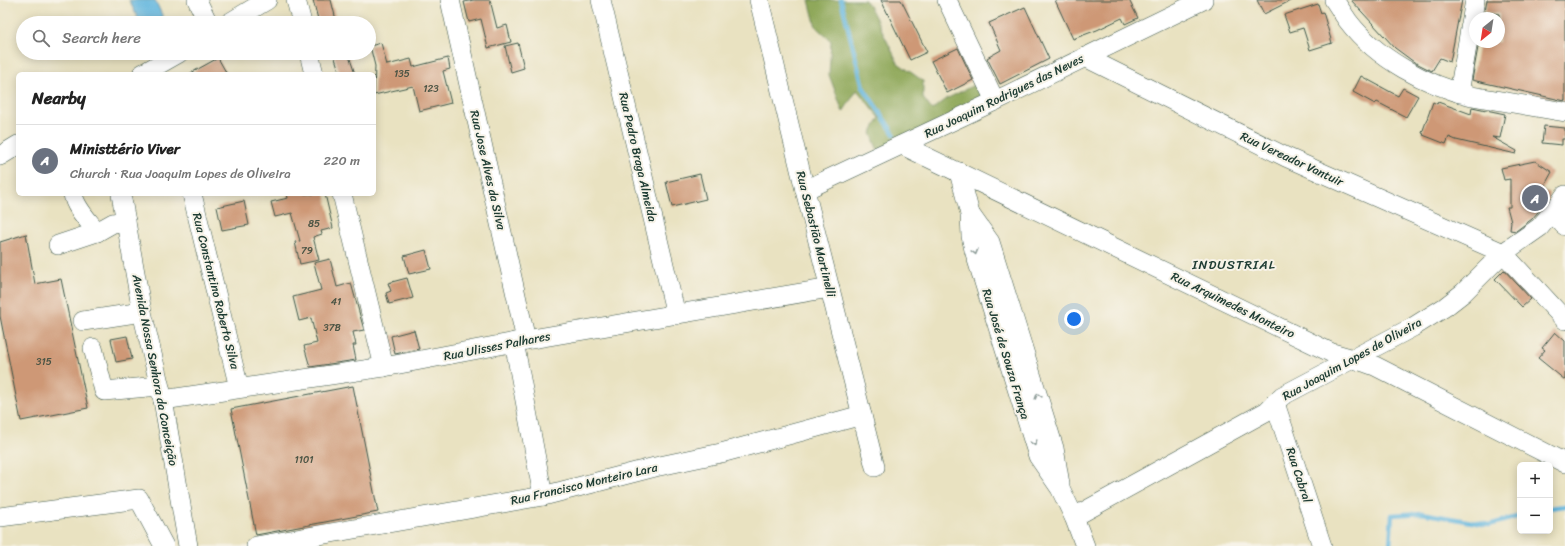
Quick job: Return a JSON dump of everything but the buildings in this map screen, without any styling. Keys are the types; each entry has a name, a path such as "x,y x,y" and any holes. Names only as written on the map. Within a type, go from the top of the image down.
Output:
{"street":[{"path":"197,0 205,16"},
{"path":"241,16 267,0"},
{"path":"296,0 300,16"},
{"name":"Rua Jose Alves da Silva","path":"450,0 520,341 542,496"},
{"name":"Rua Pedro Braga Almeida","path":"601,0 676,315"},
{"name":"Rua Sebastião Martinelli","path":"760,0 804,190 875,467"},
{"path":"947,0 995,101"},
{"name":"Rua Joaquim Rodrigues das Neves","path":"804,190 995,101 1203,0"},
{"path":"1334,0 1348,21 1367,41 1392,60 1427,80 1459,93 1565,112"},
{"path":"1459,93 1475,0"},
{"name":"Rua Vereador Vantuir","path":"1085,58 1286,157 1503,252"},
{"path":"150,72 161,69 171,60"},
{"path":"311,60 314,72"},
{"name":"Rua Arquimedes Monteiro","path":"902,145 1332,353 1375,366 1565,463"},
{"path":"0,156 16,146"},
{"name":"Rua José de Souza França","path":"959,172 970,214 990,242 1054,448 1060,488 1074,517 1085,546"},
{"name":"Rua Joaquim Lopes de Oliveira","path":"1074,517 1267,411 1282,396 1413,327 1445,307 1463,293 1503,252 1540,227 1559,220 1565,195"},
{"path":"74,196 76,204 97,232"},
{"name":"Avenida Nossa Senhora da Conceição","path":"121,196 142,312 161,393 188,546"},
{"name":"Rua Constantino Roberto Silva","path":"192,196 239,388"},
{"path":"342,196 384,367"},
{"path":"58,245 97,232 113,223 126,222"},
{"path":"1503,252 1565,320"},
{"name":"Rua Ulisses Palhares","path":"93,348 104,391 161,393 239,388 384,367 520,341 830,288"},
{"path":"83,321 142,312"},
{"name":"Rua Cabral","path":"1275,403 1322,546"},
{"name":"Rua Francisco Monteiro Lara","path":"256,546 542,496 655,467 721,453 862,415"},
{"path":"0,517 139,499 164,546"}],"green space":[{"path":"809,0 865,0 898,63 923,81 923,98 932,110 948,98 976,84 985,99 878,151 871,133 880,118 857,90 843,112 829,75 831,41 816,27"}],"water":[{"path":"129,0 155,0 163,16 137,16"}],"waterway":[{"path":"841,0 863,87 894,134"},
{"path":"1553,508 1565,506"},
{"path":"1390,546 1392,515 1422,513 1489,525 1517,517"}],"place":[{"name":"Ministtério Viver","path":"1535,198"}],"district":[{"name":"INDUSTRIAL","path":"1234,264"}]}
